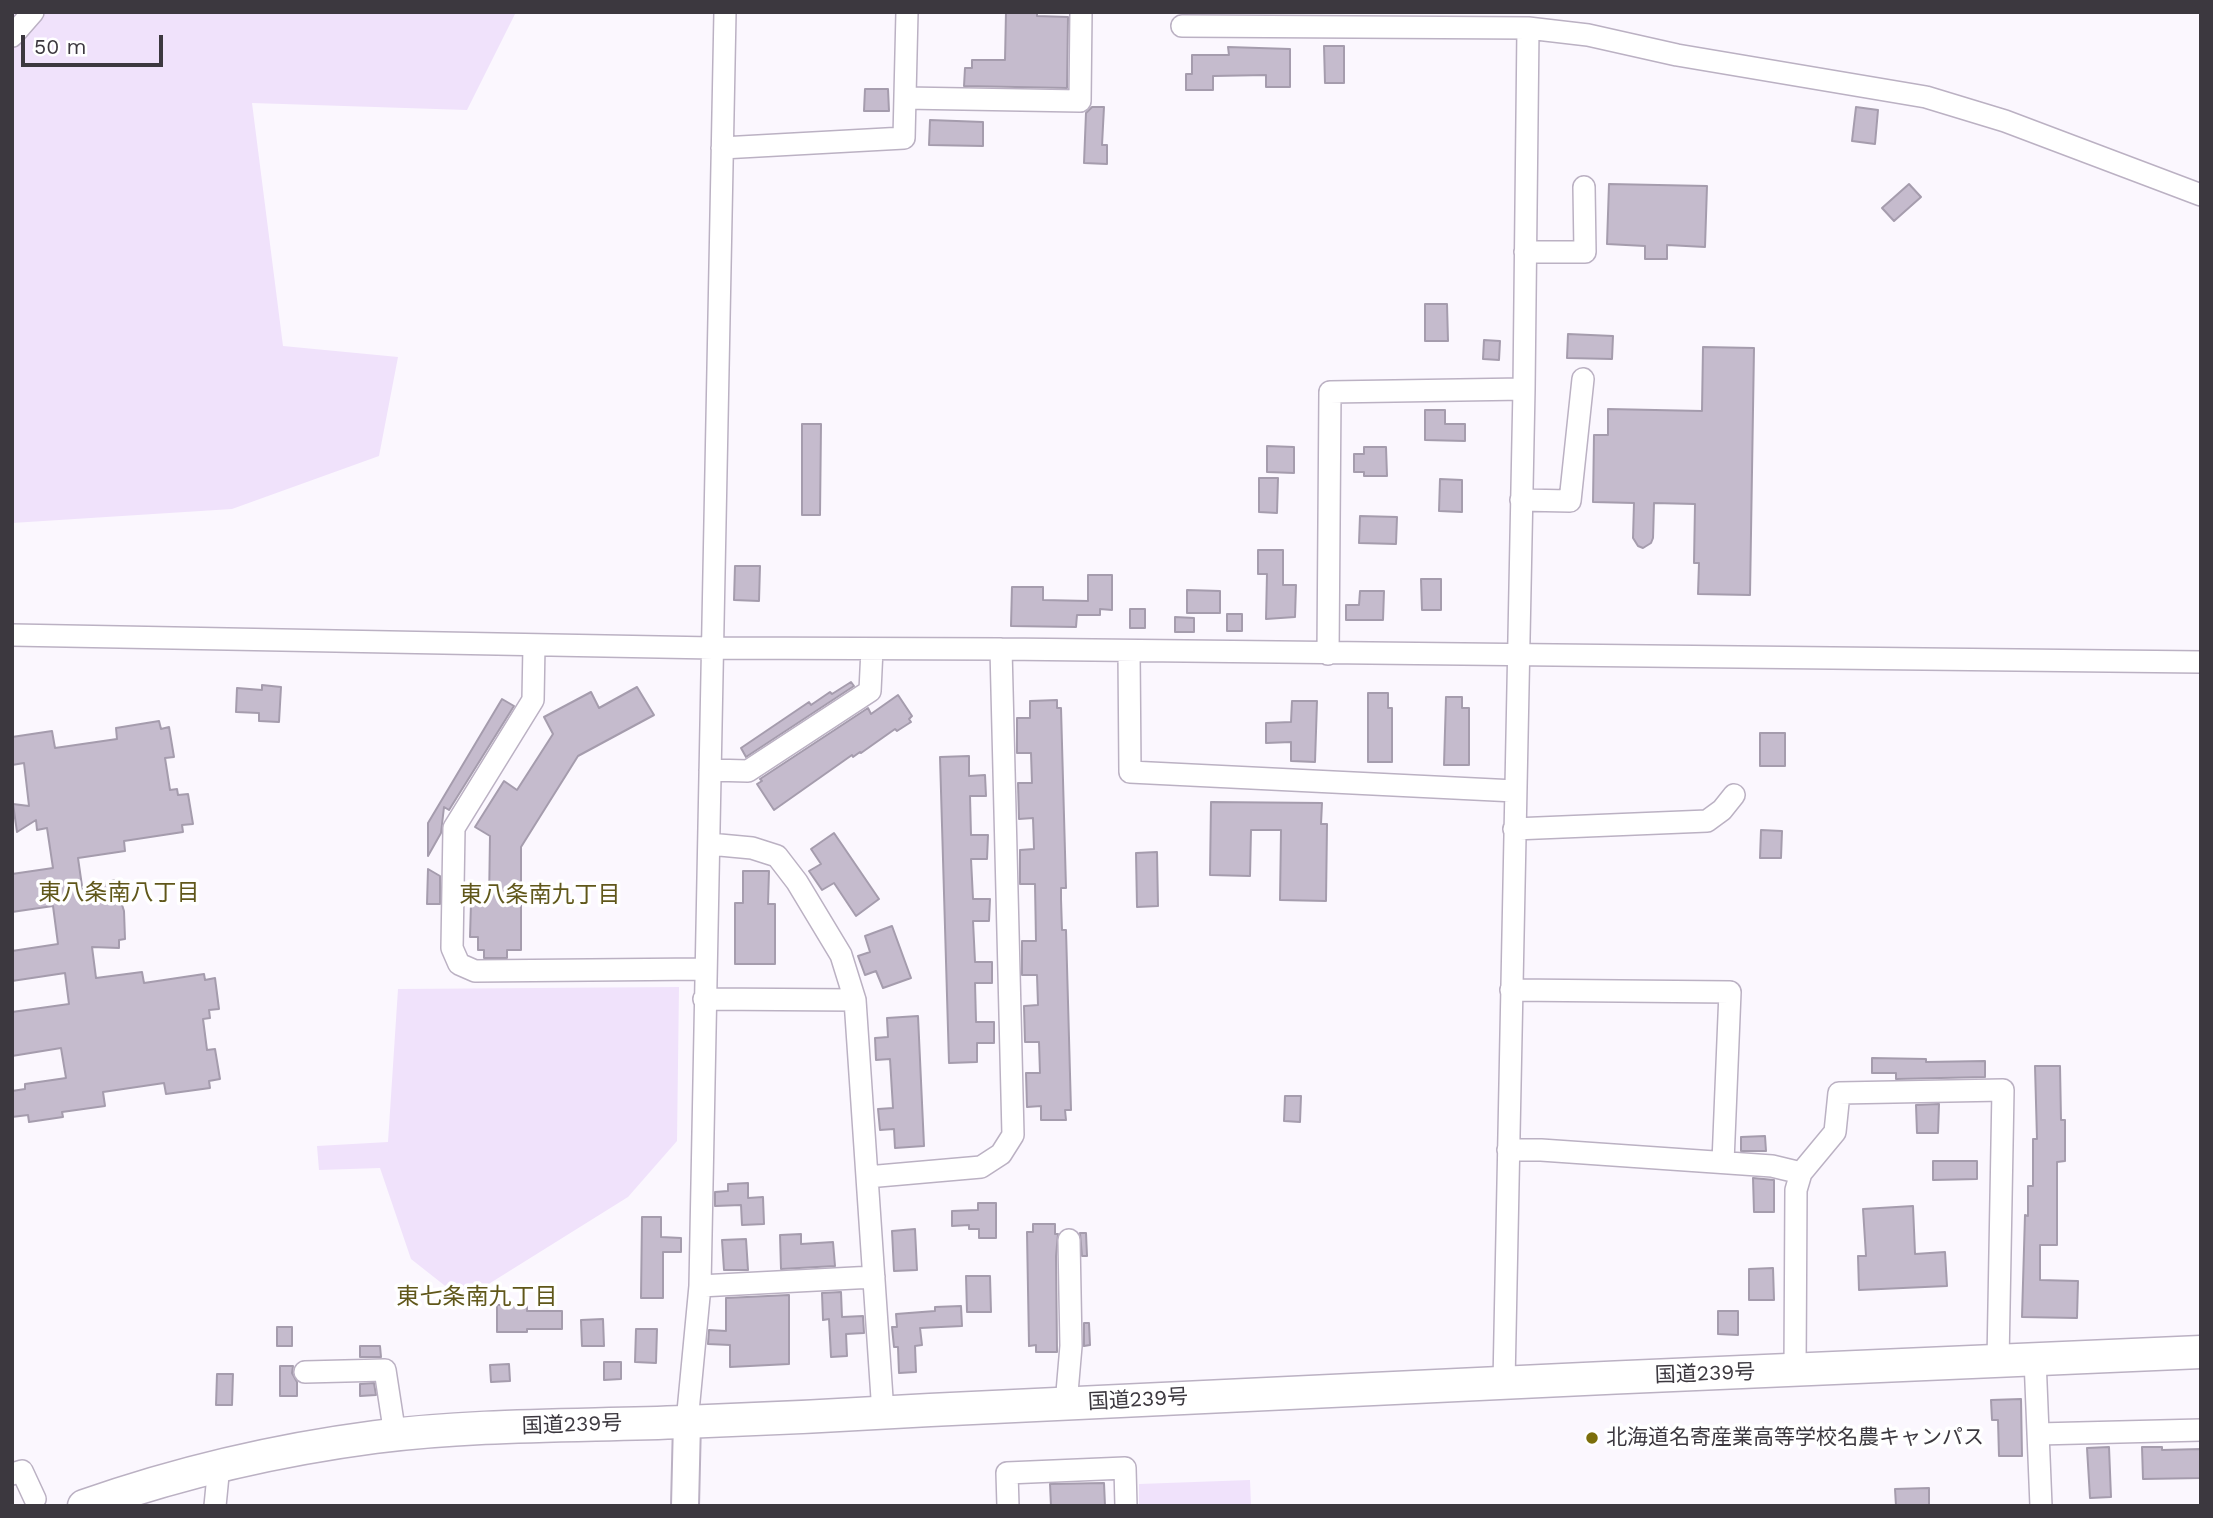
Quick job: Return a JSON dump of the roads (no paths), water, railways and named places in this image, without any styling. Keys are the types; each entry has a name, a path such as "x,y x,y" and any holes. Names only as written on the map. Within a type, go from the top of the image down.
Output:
{"highway":[{"name":"国道239号","path":"84,1506 135,1488 219,1465 395,1435 460,1429 687,1422 1504,1382 2201,1352"}],"main road":[{"path":"685,1506 687,1422"}],"street":[{"path":"12,36 33,12"},
{"path":"687,1422 701,1286 704,999 724,12"},
{"path":"722,148 904,138 906,12"},
{"path":"905,98 1080,101 1081,12"},
{"path":"1182,26 1528,28 1588,35 1676,55 1926,97 2005,121 2201,195"},
{"path":"1504,1382 1524,389 1528,28"},
{"path":"1525,252 1585,252 1584,187"},
{"path":"1521,500 1570,501 1583,379"},
{"path":"1328,654 1330,392 1524,389"},
{"path":"12,635 713,648 2201,662"},
{"path":"534,645 533,700 454,828 452,948 459,964 475,971 705,970"},
{"path":"710,770 748,771 870,691 872,649"},
{"path":"867,1177 981,1167 1001,1154 1013,1135 1001,649"},
{"path":"1129,651 1129,772 1515,791"},
{"path":"1514,829 1707,821 1722,810 1734,795"},
{"path":"709,844 752,848 777,856 797,882 841,955 855,1000 883,1413"},
{"path":"1511,990 1730,992 1723,1162"},
{"path":"704,999 855,1000"},
{"path":"1795,1370 1796,1190 1801,1173 1835,1132 1839,1093 2003,1090 1998,1361"},
{"path":"1508,1150 1723,1162 1772,1166 1801,1173"},
{"path":"1066,1404 1071,1346 1069,1240"},
{"path":"701,1286 874,1277"},
{"path":"2035,1359 2041,1506"},
{"path":"305,1372 386,1370 395,1435"},
{"path":"2038,1434 2201,1430"},
{"path":"215,1506 219,1465"},
{"path":"1008,1506 1007,1473 1125,1468 1126,1506"},
{"path":"12,1474 22,1471 35,1499"}],"place":[{"name":"北海道名寄産業高等学校名農キャンパス","path":"1592,1438"}],"district":[{"name":"東八条南八丁目","path":"119,893"},
{"name":"東八条南九丁目","path":"540,895"},
{"name":"東七条南九丁目","path":"477,1297"}]}
